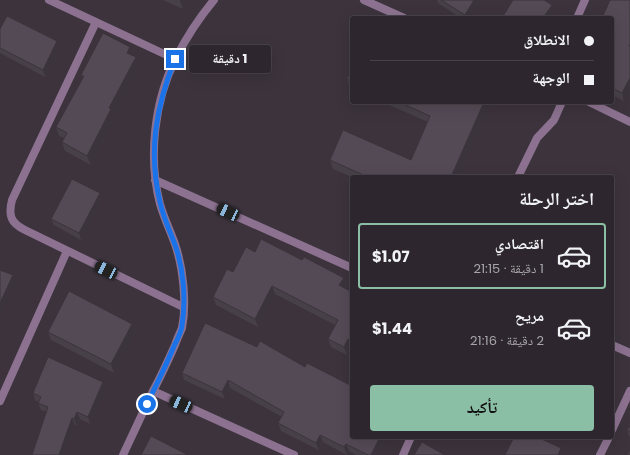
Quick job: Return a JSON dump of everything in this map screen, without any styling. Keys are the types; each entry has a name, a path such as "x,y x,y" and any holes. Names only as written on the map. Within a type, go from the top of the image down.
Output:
{"street":[{"path":"49,0 175,59"},
{"path":"123,455 182,328 183,285 181,263 160,203 155,180 154,150 156,127 162,96 175,59 188,36 214,0"},
{"path":"364,0 400,16"},
{"path":"577,16 585,0"},
{"path":"96,22 12,200 9,209 11,218 17,226 183,307"},
{"path":"519,175 537,138 554,120 561,104"},
{"path":"593,104 630,122"},
{"path":"155,180 350,267"},
{"path":"0,400 67,251"},
{"path":"614,346 630,353"},
{"path":"614,426 630,391"},
{"path":"153,392 294,455"},
{"path":"403,455 410,439"},
{"path":"600,455 608,439"}],"building":[{"path":"441,0 474,0 465,15"},
{"path":"513,0 544,0 552,5 544,16 503,16"},
{"path":"610,0 630,0 630,78 622,93 614,89 614,16 603,16"},
{"path":"7,16 57,41 43,70 0,48 0,29"},
{"path":"103,33 130,47 127,53 136,57 109,108 111,109 87,156 62,142 67,133 56,127 84,76 81,75"},
{"path":"350,72 350,81 347,79"},
{"path":"403,104 483,104 452,175 364,175 330,160 343,130 411,160 430,116"},
{"path":"72,179 100,193 79,233 51,219"},
{"path":"261,239 302,260 304,257 344,278 339,285 350,291 350,340 348,339 344,347 328,339 338,320 272,286 255,319 213,297 227,269 233,272 246,247 255,252"},
{"path":"0,270 13,275 0,303"},
{"path":"69,291 132,324 111,364 48,332"},
{"path":"205,323 257,347 260,341 305,367 307,363 350,385 350,439 379,439 371,455 368,455 346,444 344,447 320,435 316,443 278,423 284,412 228,380 222,392 182,373"},
{"path":"48,357 103,382 88,417 77,412 74,419 72,418 59,455 32,455 48,407 38,403 41,397 33,393"},
{"path":"630,425 630,432 627,430"},
{"path":"151,436 186,454 186,455 141,455"},
{"path":"513,439 541,439 561,448 558,455 505,455"},
{"path":"422,442 445,455 414,455"}],"route":[{"path":"147,404 182,328 183,285 181,263 160,203 155,180 154,150 160,104 175,59"}]}
